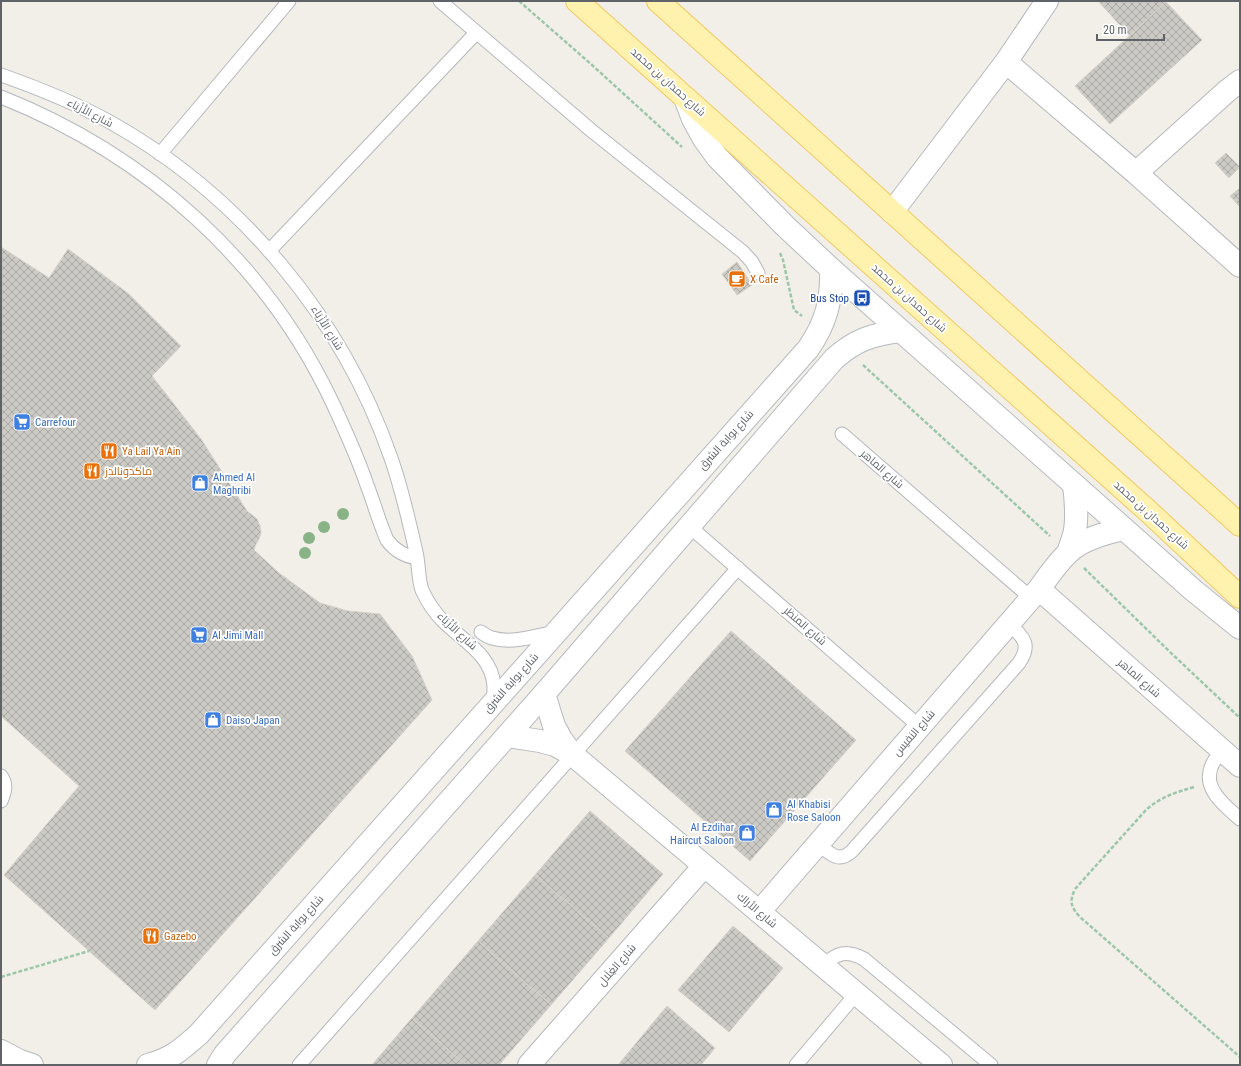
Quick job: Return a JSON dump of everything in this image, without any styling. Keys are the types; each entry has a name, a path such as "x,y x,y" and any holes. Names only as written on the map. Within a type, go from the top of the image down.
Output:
{"main road":[{"name":"شارع حمدان بن محمد","path":"577,1 1149,512 1240,597"},
{"path":"658,1 1240,525"}],"street":[{"path":"892,212 1006,62 1048,1"},
{"path":"1006,62 1136,173 1240,266"},
{"path":"1136,173 1240,81"},
{"path":"685,98 693,119 704,139 717,157 785,226 831,269 1074,485 1193,590 1240,628"},
{"name":"شارع بوابة الشرق","path":"148,1065 162,1061 180,1051 199,1034 804,353 820,330 826,316 830,301 831,269"},
{"path":"218,1065 225,1054 544,694 834,359 845,349 858,341 886,332 901,331"},
{"name":"شارع النفيس","path":"1068,553 1074,534 1076,518 1074,485"},
{"name":"شارع النفيس","path":"759,912 1035,594 1068,553 1091,539 1124,529"},
{"name":"شارع الماهر","path":"1035,594 1240,766"},
{"name":"شارع الأراك","path":"544,694 554,726 561,739 573,755"},
{"name":"شارع الأراك","path":"506,736 540,741 555,745 573,755 941,1065"},
{"name":"شارع الغِلَال","path":"529,1065 704,866"},
{"path":"1,1053 8,1065"},
{"path":"1,1053 32,1065"}],"lane":[{"path":"160,154 289,1"},
{"path":"440,1 592,130 743,252 752,262 758,273"},
{"path":"269,251 476,32"},
{"name":"شارع الأَزْيَاء","path":"1,75 44,90 128,133 160,154 221,202 244,224 290,275 326,326 365,394 396,472 408,516 422,588 430,606 443,621 471,644 489,668 494,684 493,703"},
{"path":"1,97 64,125 101,146 139,171 209,230 240,262 282,316 318,374 334,405 367,484 386,540 400,553 408,557 417,558"},
{"name":"شارع الماهر","path":"842,434 1035,594"},
{"name":"شارع المنظر","path":"689,526 920,727"},
{"path":"299,1065 738,568"},
{"path":"818,844 835,857 848,856 1019,663 1025,651 1025,644 1023,637 1009,624"},
{"path":"481,632 490,638 498,640 513,640 556,632"},
{"path":"1222,751 1213,763 1210,773 1210,783 1213,792 1219,800 1240,819"},
{"path":"1,776 6,786 5,793 1,801"},
{"path":"823,966 832,957 840,954 848,953 857,955 864,959 991,1065"},
{"path":"803,1063 856,994"}],"path":[{"path":"519,1 683,148"},
{"path":"778,249 783,260 794,310 820,330"},
{"path":"845,349 1068,553 1240,718"},
{"path":"1210,783 1165,796 1154,803 1145,811 1075,890 1072,896 1072,904 1080,917 1240,1057"},
{"path":"1,977 89,951"}],"building":[{"path":"1098,1 1165,1 1166,2 1130,36"},
{"path":"1166,2 1202,40 1110,124 1075,86"},
{"path":"1226,153 1240,167 1229,178 1215,163"},
{"path":"1240,188 1240,207 1230,196"},
{"name":"Al Jimi Mall","path":"1,247 49,278 68,249 129,294 181,346 152,376 201,439 247,511 257,519 261,533 254,550 279,573 320,603 348,611 380,614 412,656 432,700 155,1010 4,875 79,786 1,716"},
{"name":"X Cafe","path":"737,262 752,285 737,295 722,274"},
{"path":"731,631 856,740 750,861 625,751"},
{"path":"590,811 663,874 609,938 535,875"},
{"path":"535,875 609,938 551,1005 478,941"},
{"path":"733,926 783,968 729,1032 678,990"},
{"path":"478,941 551,1005 499,1065 466,1065 412,1018"},
{"path":"667,1006 715,1048 701,1065 618,1065"},
{"path":"412,1018 466,1065 372,1065"}],"place":[{"name":"X Cafe","path":"737,279"},
{"name":"Bus Stop","path":"862,298"},
{"name":"Carrefour","path":"22,422"},
{"name":"Ya Lail Ya Ain","path":"109,451"},
{"name":"ماكدونالدز","path":"92,471"},
{"name":"Ahmed Al Maghribi","path":"200,483"},
{"name":"Al Jimi Mall","path":"199,635"},
{"name":"Daiso Japan","path":"213,720"},
{"name":"Al Khabisi Rose Saloon","path":"774,810"},
{"name":"Al Ezdihar Haircut Saloon","path":"747,833"},
{"name":"Gazebo","path":"151,936"}]}
